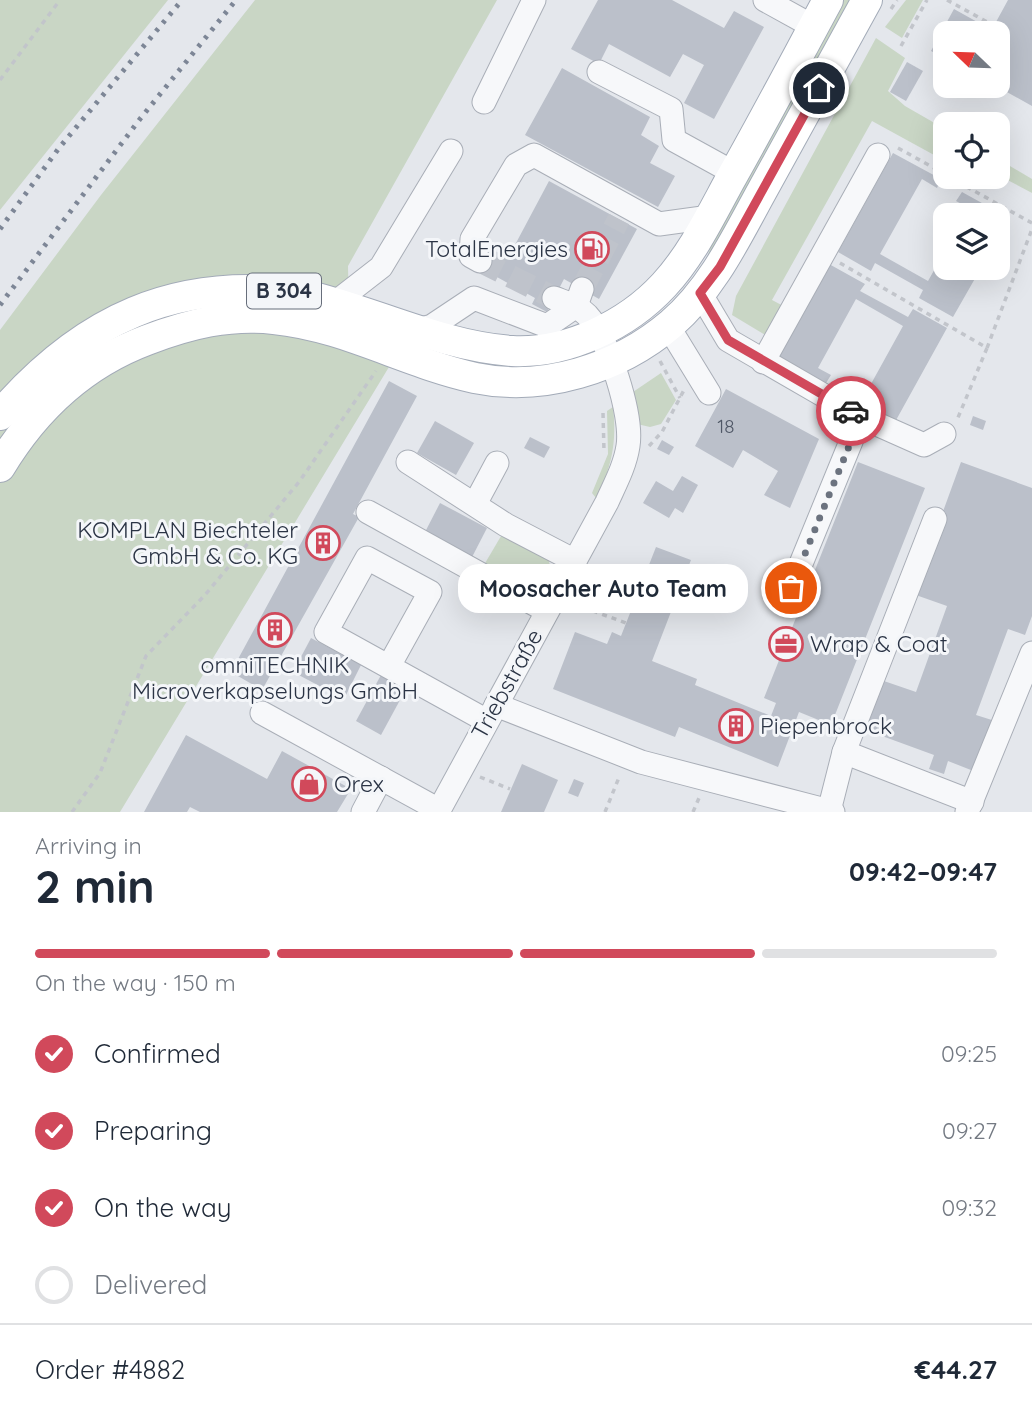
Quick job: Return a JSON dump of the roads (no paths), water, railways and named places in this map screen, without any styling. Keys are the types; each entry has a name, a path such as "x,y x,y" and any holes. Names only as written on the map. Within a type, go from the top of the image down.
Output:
{"main road":[{"name":"B 304","path":"0,415 32,377 63,352 107,324 151,305 212,290 276,290 336,302 489,348 524,351 561,346 597,332 641,306 663,286 710,217 828,0"},
{"name":"B 304","path":"0,467 33,419 77,376 118,351 208,321 258,317 300,322 353,336 450,370 497,381 551,379 610,361 668,326 700,293 720,267 867,0"}],"street":[{"path":"484,102 534,0"},
{"path":"765,0 814,27"},
{"path":"599,72 671,109 674,140 734,173"},
{"path":"336,302 381,267 451,151"},
{"path":"480,261 471,256 472,239 516,165 534,155 623,213 659,224 678,224 710,217"},
{"path":"763,362 878,155"},
{"path":"700,293 728,340 763,362 861,417 924,445 944,434"},
{"path":"554,299 579,297"},
{"path":"421,329 432,326 474,298 547,326 579,297"},
{"name":"Triebstraße","path":"439,811 624,466 628,444 624,404 610,361 579,297"},
{"path":"668,326 709,393"},
{"path":"791,588 861,417"},
{"path":"408,462 506,525 575,561"},
{"path":"475,504 497,463"},
{"path":"368,512 551,604"},
{"path":"389,666 430,592 367,558 326,632 389,666 491,713 628,757 831,812 844,752 935,519"},
{"path":"844,752 970,807 1032,653"},
{"path":"262,713 439,811"},
{"path":"363,812 381,778"}],"tunnel":[{"path":"582,289 619,219"},
{"path":"480,261 554,298"}],"railway":[{"path":"0,229 59,148 182,0"},
{"path":"0,305 140,119 236,0"}],"place":[{"name":"TotalEnergies","path":"592,249"},
{"name":"KOMPLAN Biechteler GmbH & Co. KG","path":"323,543"},
{"name":"Moosacher Auto Team","path":"791,588"},
{"name":"omniTECHNIK Microverkapselungs GmbH","path":"275,630"},
{"name":"Wrap & Coat","path":"786,644"},
{"name":"Piepenbrock","path":"736,726"},
{"name":"Orex","path":"309,784"}]}
